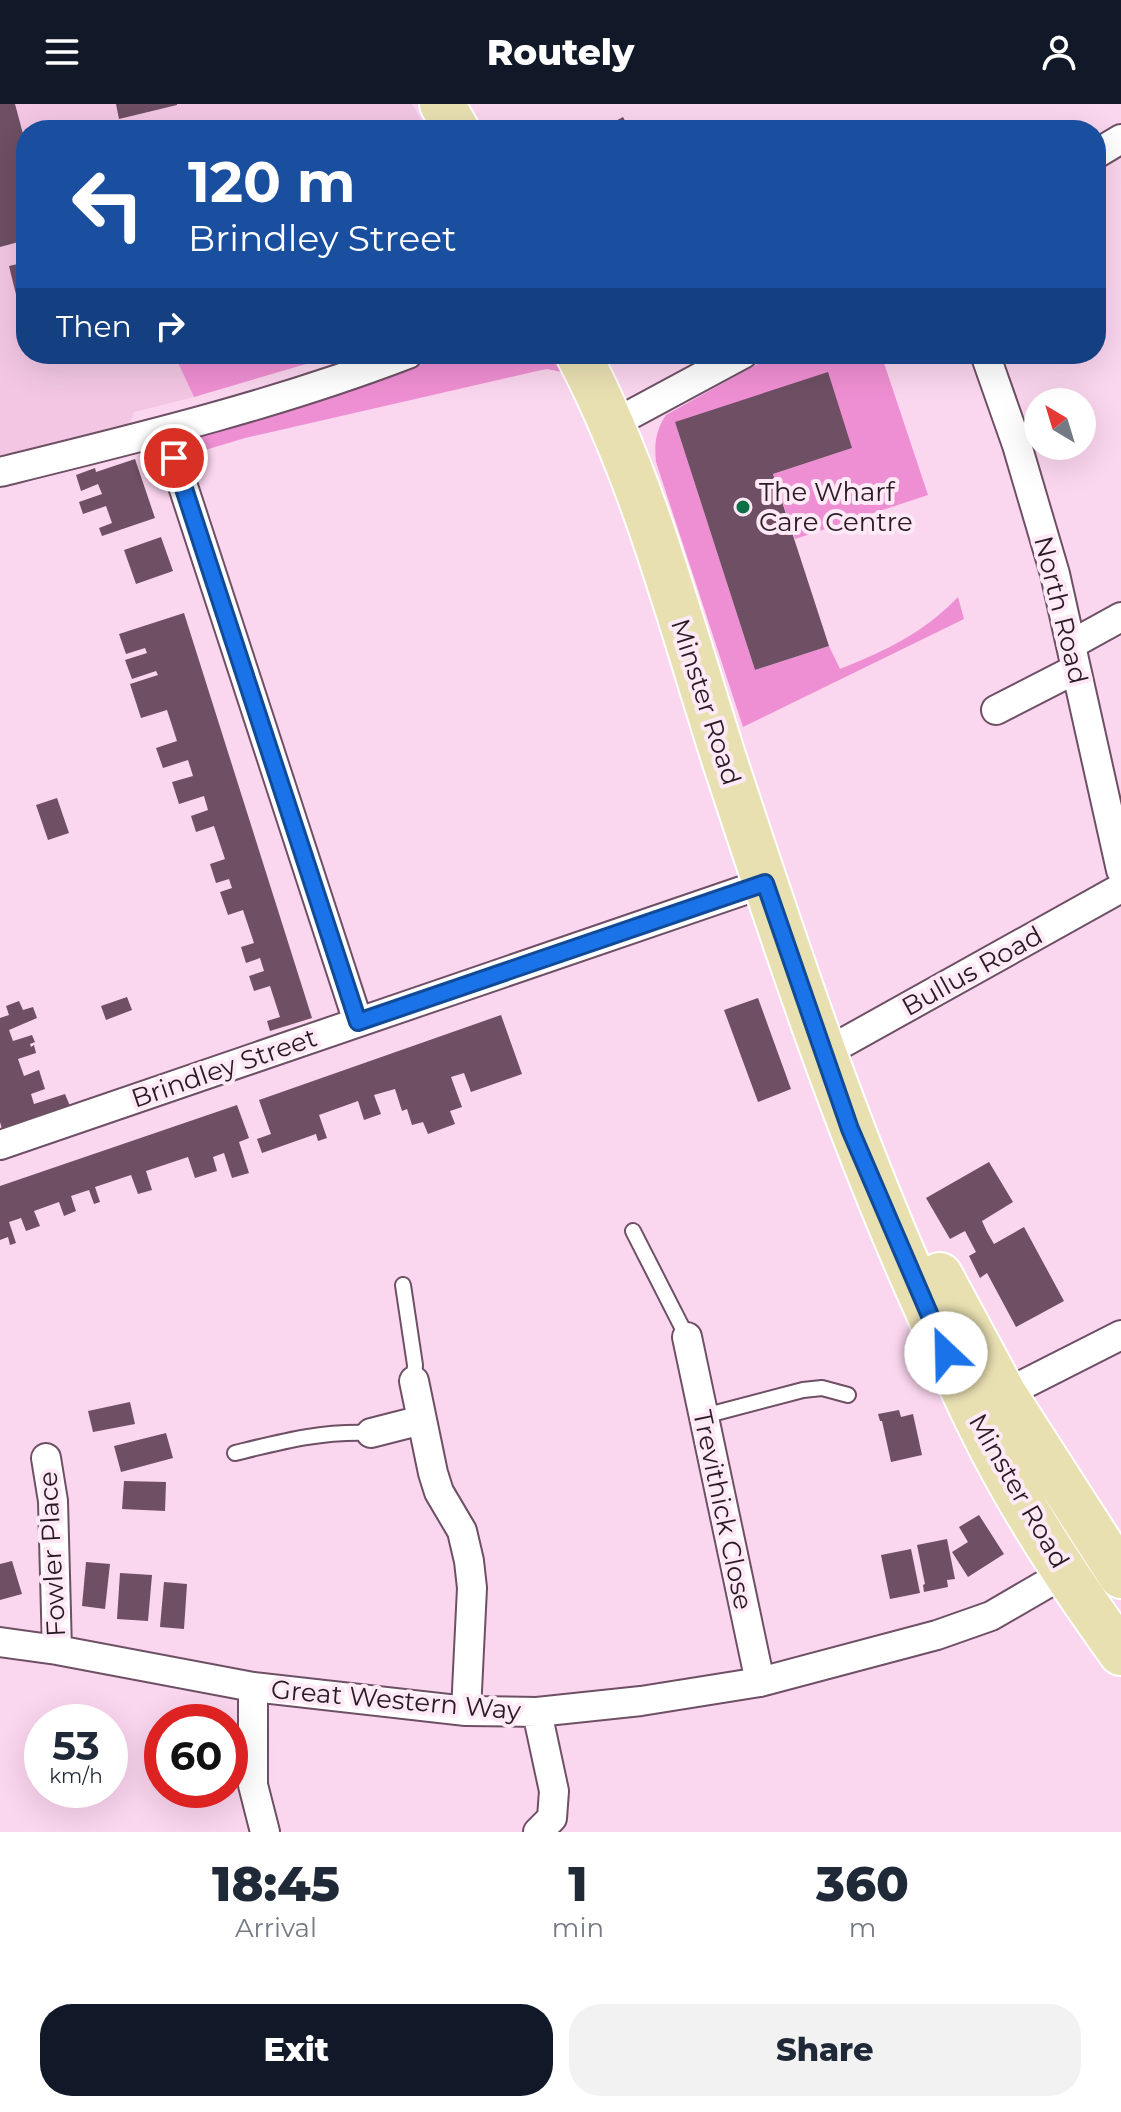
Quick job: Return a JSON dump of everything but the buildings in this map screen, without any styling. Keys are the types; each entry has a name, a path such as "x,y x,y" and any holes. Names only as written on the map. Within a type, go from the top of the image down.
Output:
{"main road":[{"name":"Minster Road","path":"583,364 613,424 654,539 823,1054 882,1207 988,1402 1112,1562"},
{"name":"Minster Road","path":"988,1402 1011,1484 1066,1573 1121,1653"}],"street":[{"path":"0,472 165,431 295,394 380,364"},
{"path":"613,424 724,364"},
{"name":"North Road","path":"989,364 1017,445 1055,574 1121,870"},
{"path":"165,431 358,1022"},
{"path":"996,710 1074,656 1121,617"},
{"name":"Brindley Street","path":"0,1145 765,883"},
{"name":"Bullus Road","path":"823,1054 1121,888"},
{"path":"988,1402 1121,1335"},
{"name":"Trevithick Close","path":"687,1337 760,1682"},
{"path":"414,1381 439,1492 462,1531 469,1561 472,1588 466,1711"},
{"path":"371,1433 422,1420"},
{"name":"Fowler Place","path":"46,1458 53,1501 57,1650"},
{"name":"Great Western Way","path":"0,1642 253,1687 466,1711 537,1712 641,1701 760,1682 937,1635 991,1616 1066,1573 1112,1562"},
{"path":"253,1687 253,1785 265,1832"},
{"path":"537,1712 554,1791 552,1818 538,1832"}],"lane":[{"path":"633,1231 687,1337"},
{"path":"403,1285 415,1365 414,1381"},
{"path":"704,1416 803,1390 822,1388 848,1395"},
{"path":"235,1453 314,1434 371,1433"}],"shaded area":[{"path":"0,104 412,104 421,120 16,120 16,364 179,364 194,397 134,412 123,442 0,472"},
{"path":"179,364 306,364 194,397"},
{"path":"422,364 557,364 562,372 537,371 245,438 192,454 187,440 351,390"},
{"path":"757,364 884,364 928,495 795,539 773,474 852,448 675,422 755,670 829,646 840,669 903,640 958,597 964,619 743,727 656,462 658,431 666,415"}],"place":[{"name":"The Wharf Care Centre","path":"743,507"}],"route":[{"path":"174,458 358,1022 765,883 850,1129 946,1353"}]}
